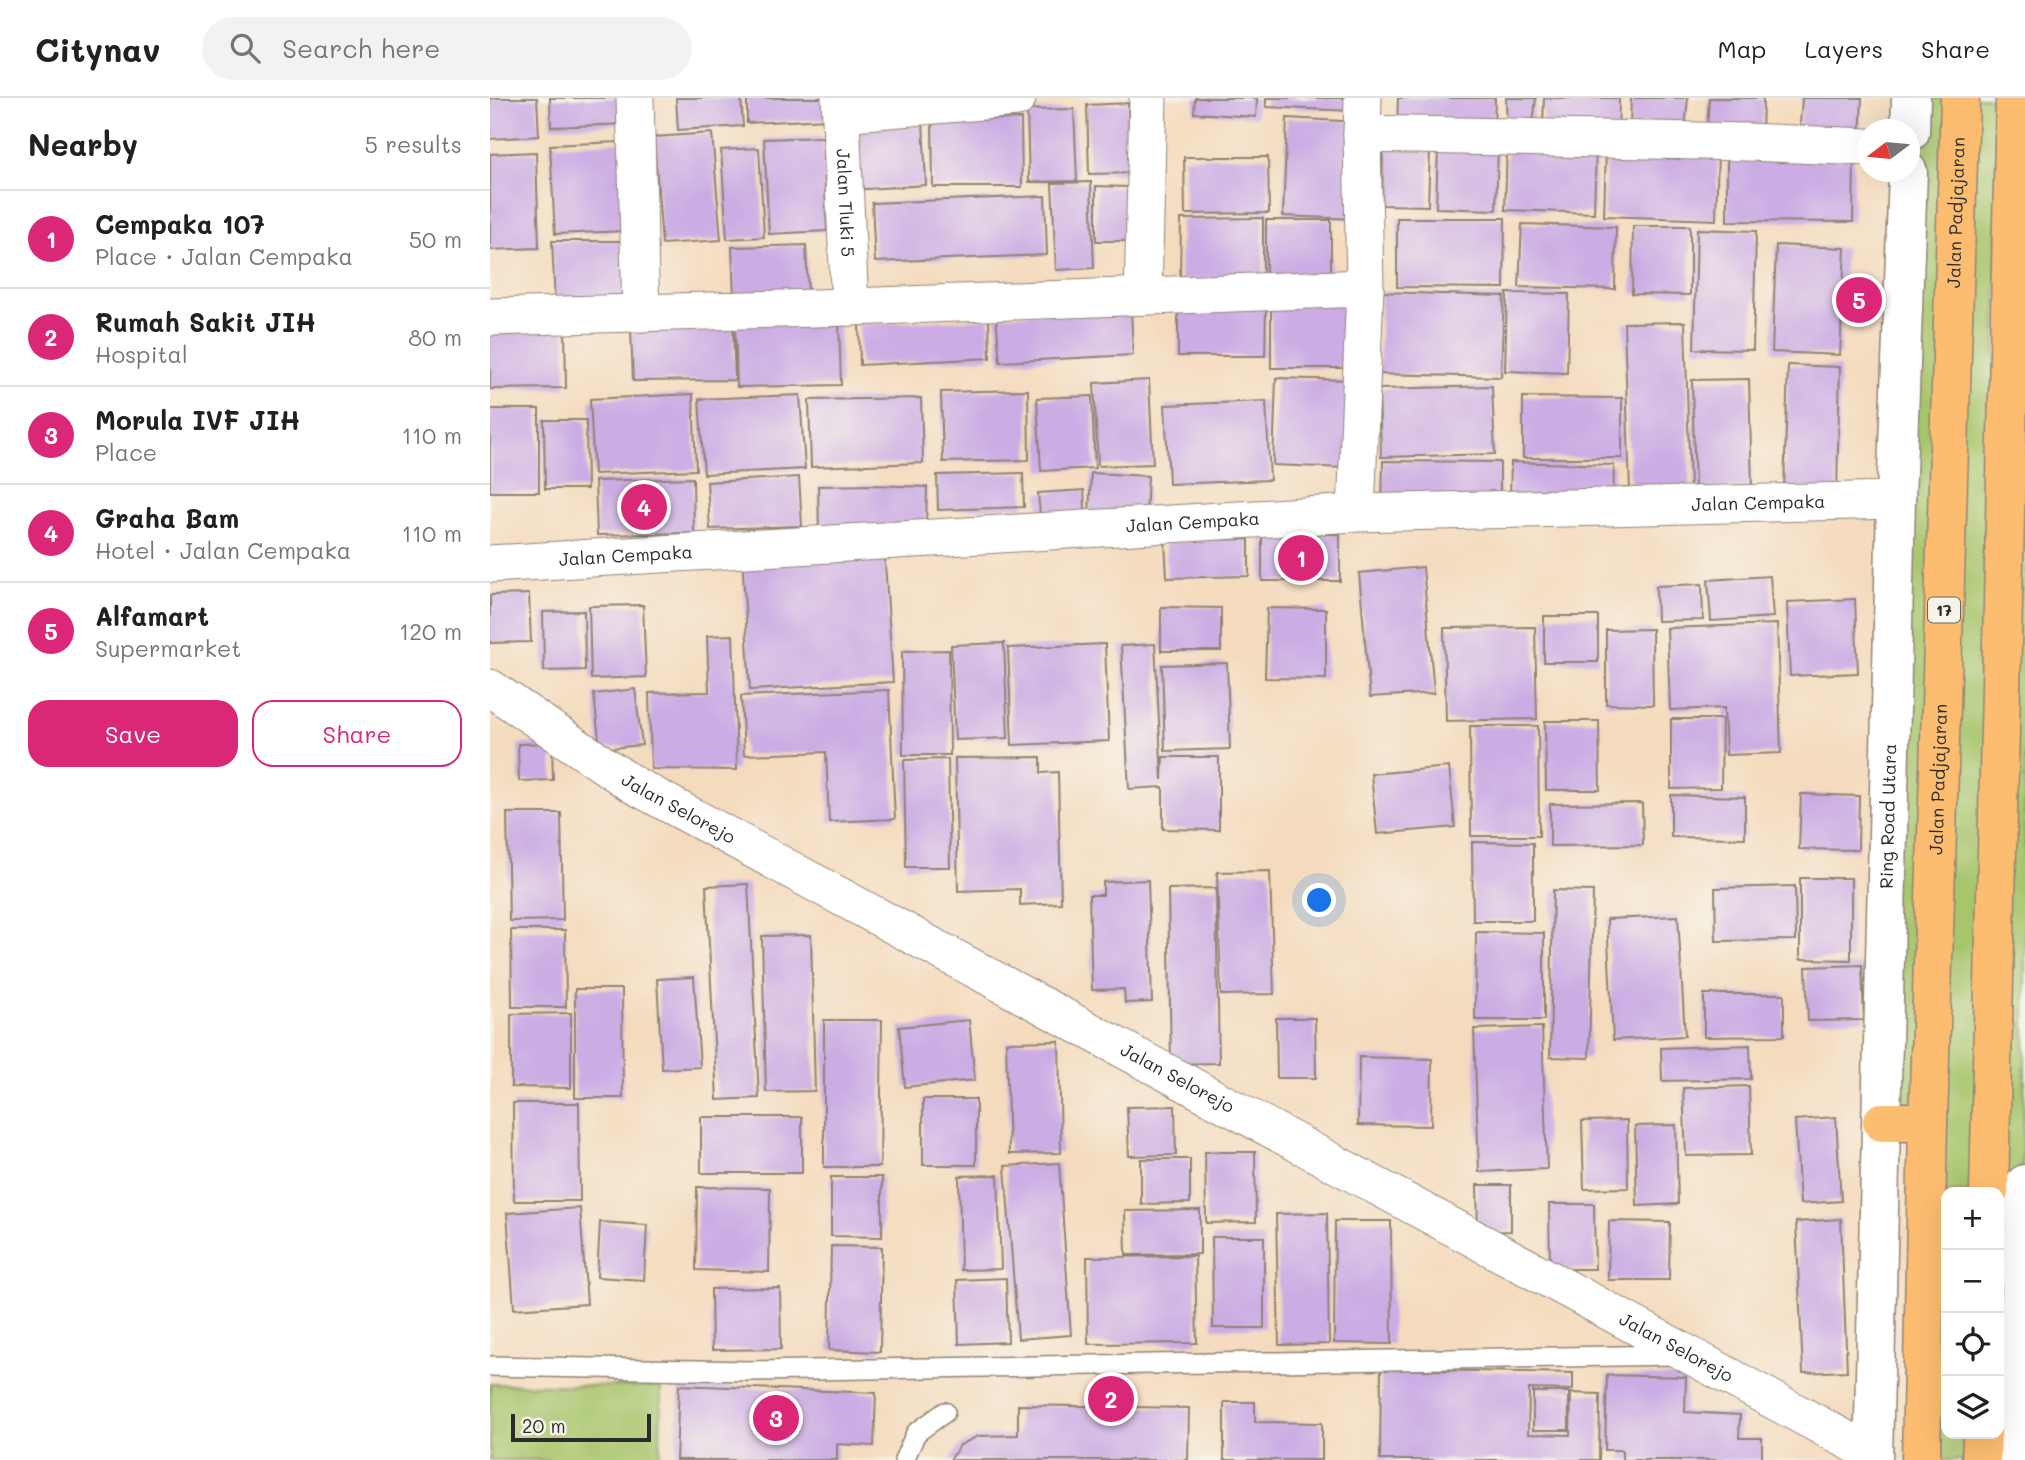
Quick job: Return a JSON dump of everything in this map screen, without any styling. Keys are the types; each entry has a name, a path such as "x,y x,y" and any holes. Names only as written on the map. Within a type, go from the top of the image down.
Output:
{"highway":[{"name":"Jalan Padjajaran","path":"1921,1460 1928,1122 1960,98"},
{"path":"1990,1187 2008,1093 2015,98"},
{"path":"1882,1122 1928,1122"},
{"path":"1981,1460 1982,1439"}],"street":[{"path":"635,98 641,313"},
{"path":"841,105 1017,98"},
{"path":"1143,296 1148,98"},
{"path":"1356,513 1366,288 1363,98"},
{"path":"1910,119 1911,98"},
{"name":"Jalan Tluki 5","path":"841,105 850,307"},
{"path":"1362,134 1733,141 1857,147"},
{"name":"Ring Road Utara","path":"1873,1457 1896,500 1908,182"},
{"path":"490,317 1366,288"},
{"name":"Jalan Cempaka","path":"490,564 1356,513 1896,500"},
{"name":"Jalan Selorejo","path":"490,688 632,784 1873,1457"},
{"path":"2014,1460 2025,1184"}],"lane":[{"path":"490,1367 750,1371 1686,1354"},
{"path":"904,1460 916,1433 945,1412"}],"green space":[{"path":"1915,98 1955,98 1928,1122 1882,1122 1912,182 1920,182 1920,119 1914,119"},
{"path":"1963,98 1999,98 1984,1187 1941,1187 1941,1439 2004,1439 2004,1187 1999,1187 2025,98 2025,1076 2013,1460 1922,1460"},
{"path":"490,1384 661,1387 660,1460 490,1460"}],"building":[{"path":"490,98 537,98 539,136 490,139"},
{"path":"550,98 625,98 627,124 551,127"},
{"path":"676,98 741,98 743,126 678,130"},
{"path":"747,98 827,98 827,119 747,123"},
{"path":"1195,98 1257,98 1256,117 1194,113"},
{"path":"1266,98 1352,98 1352,111 1266,107"},
{"path":"1398,98 1495,98 1494,129 1397,127"},
{"path":"1506,98 1536,98 1532,133 1507,132"},
{"path":"1544,98 1619,98 1618,136 1543,125"},
{"path":"1631,98 1688,98 1685,129 1630,128"},
{"path":"1709,98 1763,98 1762,136 1707,128"},
{"path":"1802,98 1862,98 1861,119 1857,119 1857,142 1799,138"},
{"path":"1128,103 1130,173 1089,174 1087,105"},
{"path":"1074,109 1077,181 1029,182 1027,110"},
{"path":"1287,118 1359,122 1355,219 1283,216"},
{"path":"1021,119 1022,187 933,187 932,120"},
{"path":"923,121 926,185 852,190 847,125"},
{"path":"712,133 721,240 662,244 654,137"},
{"path":"823,137 827,231 769,234 764,139"},
{"path":"620,142 625,231 555,234 550,145"},
{"path":"1507,143 1596,146 1594,213 1505,210"},
{"path":"1438,146 1498,148 1496,210 1436,208"},
{"path":"1383,147 1430,149 1428,206 1382,205"},
{"path":"759,148 764,237 727,239 721,150"},
{"path":"1606,148 1718,152 1716,220 1604,216"},
{"path":"536,152 539,248 490,250 490,154"},
{"path":"1727,155 1854,158 1853,222 1727,221"},
{"path":"1184,157 1268,157 1269,213 1185,214"},
{"path":"1091,182 1094,268 1056,270 1052,183"},
{"path":"1096,186 1129,187 1129,241 1096,241"},
{"path":"1045,196 1047,255 875,262 872,203"},
{"path":"1263,218 1263,279 1180,280 1181,219"},
{"path":"1397,218 1505,218 1504,288 1397,287"},
{"path":"1266,220 1331,220 1331,276 1266,276"},
{"path":"1522,224 1616,227 1615,289 1519,287"},
{"path":"1633,226 1690,226 1690,295 1632,294"},
{"path":"1697,229 1756,231 1753,350 1694,349"},
{"path":"552,241 627,241 630,305 555,305"},
{"path":"806,245 808,296 734,298 732,247"},
{"path":"1776,245 1845,248 1840,355 1772,352"},
{"path":"1381,292 1504,296 1501,377 1379,374"},
{"path":"1507,293 1569,294 1567,373 1505,371"},
{"path":"1271,303 1351,304 1351,368 1271,368"},
{"path":"1178,306 1266,307 1265,356 1178,356"},
{"path":"1131,307 1133,355 1000,362 996,316"},
{"path":"989,319 990,358 860,365 859,324"},
{"path":"839,321 841,385 737,387 735,323"},
{"path":"1685,322 1690,489 1630,491 1624,323"},
{"path":"733,328 735,380 633,381 631,329"},
{"path":"565,329 566,388 490,389 490,330"},
{"path":"1788,365 1840,367 1837,491 1784,489"},
{"path":"1276,378 1349,380 1346,468 1273,465"},
{"path":"1749,379 1752,488 1695,489 1692,380"},
{"path":"1149,380 1153,464 1098,466 1094,383"},
{"path":"1492,386 1495,454 1381,457 1379,389"},
{"path":"1028,390 1029,460 943,462 941,392"},
{"path":"693,394 696,470 594,474 590,399"},
{"path":"800,395 805,469 704,474 699,399"},
{"path":"1092,396 1095,468 1041,471 1037,398"},
{"path":"1523,397 1622,398 1622,458 1523,458"},
{"path":"921,398 923,463 811,467 809,400"},
{"path":"1266,401 1270,480 1169,484 1165,405"},
{"path":"490,409 539,409 539,492 490,492"},
{"path":"544,420 586,420 587,489 545,489"},
{"path":"1383,461 1500,462 1500,507 1382,505"},
{"path":"1511,462 1614,465 1613,502 1510,497"},
{"path":"1023,473 1024,507 938,510 937,475"},
{"path":"1091,473 1148,476 1146,518 1089,515"},
{"path":"799,477 802,526 710,529 707,482"},
{"path":"693,478 694,533 597,535 595,481"},
{"path":"818,486 927,487 926,529 819,532"},
{"path":"1084,490 1086,523 1041,526 1038,493"},
{"path":"1340,534 1340,581 1262,581 1262,535"},
{"path":"1249,539 1249,576 1167,578 1165,541"},
{"path":"884,547 893,682 750,690 742,556"},
{"path":"1423,567 1434,693 1370,697 1359,573"},
{"path":"1770,576 1773,617 1711,621 1708,580"},
{"path":"1702,584 1703,620 1657,621 1656,586"},
{"path":"529,594 531,642 490,643 490,595"},
{"path":"1855,599 1858,673 1790,676 1787,602"},
{"path":"643,605 646,677 591,679 589,606"},
{"path":"1161,607 1221,608 1221,651 1161,651"},
{"path":"1267,608 1326,609 1326,679 1265,678"},
{"path":"584,611 585,670 544,671 543,612"},
{"path":"1544,616 1598,616 1598,662 1544,662"},
{"path":"1777,624 1781,753 1726,755 1724,708 1670,710 1667,628"},
{"path":"1535,627 1537,719 1446,721 1444,628"},
{"path":"1652,629 1653,705 1606,704 1606,630"},
{"path":"733,635 737,770 651,769 649,693 709,692 707,636"},
{"path":"1004,643 1008,738 955,740 951,645"},
{"path":"1105,644 1109,741 1012,745 1008,648"},
{"path":"1155,644 1162,780 1163,757 1219,757 1219,830 1163,829 1163,787 1129,789 1121,646"},
{"path":"949,650 950,755 903,755 902,651"},
{"path":"1227,663 1230,749 1165,751 1162,665"},
{"path":"635,689 642,745 600,749 594,694"},
{"path":"889,690 895,819 829,822 826,752 744,755 741,696"},
{"path":"1671,719 1722,719 1721,788 1671,789"},
{"path":"1545,721 1599,721 1600,790 1546,790"},
{"path":"1470,726 1538,726 1539,836 1471,836"},
{"path":"552,743 553,780 519,781 518,744"},
{"path":"1041,757 1041,773 1058,772 1061,903 1020,905 1020,889 958,891 955,758"},
{"path":"948,759 950,867 906,867 904,760"},
{"path":"1449,767 1455,827 1377,834 1371,774"},
{"path":"1801,794 1859,796 1858,850 1799,849"},
{"path":"1671,795 1745,797 1745,838 1671,837"},
{"path":"1642,803 1643,845 1550,846 1550,804"},
{"path":"507,813 561,813 563,920 509,921"},
{"path":"1472,842 1533,843 1533,921 1473,921"},
{"path":"1270,871 1274,994 1221,995 1217,872"},
{"path":"1800,878 1851,878 1851,960 1800,959"},
{"path":"1148,880 1152,1002 1125,1003 1124,989 1092,990 1089,895 1103,895 1103,882"},
{"path":"748,884 759,1098 717,1100 706,886"},
{"path":"1795,886 1796,940 1716,941 1715,888"},
{"path":"1216,888 1219,1063 1171,1064 1168,889"},
{"path":"1553,890 1593,891 1589,1058 1550,1057"},
{"path":"1678,916 1685,1036 1613,1040 1607,919"},
{"path":"511,930 565,930 566,1007 512,1007"},
{"path":"1476,932 1544,933 1544,1020 1475,1020"},
{"path":"811,935 815,1091 766,1092 762,936"},
{"path":"1862,965 1864,1020 1808,1021 1806,967"},
{"path":"694,977 700,1067 662,1069 657,979"},
{"path":"575,989 622,989 623,1098 575,1098"},
{"path":"1704,994 1784,994 1784,1036 1704,1037"},
{"path":"571,1013 571,1088 511,1087 511,1014"},
{"path":"1276,1018 1315,1018 1316,1078 1277,1078"},
{"path":"824,1020 882,1020 880,1167 824,1167"},
{"path":"969,1020 975,1080 905,1087 899,1027"},
{"path":"1542,1027 1547,1169 1479,1172 1474,1029"},
{"path":"1059,1041 1061,1153 1009,1154 1006,1042"},
{"path":"1750,1045 1751,1079 1662,1081 1661,1048"},
{"path":"1359,1057 1432,1059 1431,1126 1358,1125"},
{"path":"1749,1086 1751,1155 1686,1156 1683,1088"},
{"path":"923,1099 976,1099 976,1165 923,1165"},
{"path":"513,1103 579,1103 580,1201 514,1201"},
{"path":"1175,1106 1176,1155 1129,1156 1127,1107"},
{"path":"701,1117 802,1117 802,1173 701,1173"},
{"path":"1836,1117 1841,1201 1800,1204 1795,1120"},
{"path":"1627,1120 1628,1188 1584,1189 1582,1121"},
{"path":"1676,1125 1678,1204 1637,1206 1635,1126"},
{"path":"1205,1152 1255,1152 1256,1222 1206,1223"},
{"path":"1141,1159 1190,1159 1190,1203 1141,1204"},
{"path":"1059,1163 1071,1335 1018,1339 1005,1166"},
{"path":"998,1175 1001,1269 961,1270 959,1176"},
{"path":"831,1177 882,1177 882,1237 831,1236"},
{"path":"1477,1185 1511,1185 1511,1231 1478,1232"},
{"path":"697,1187 770,1188 769,1272 696,1270"},
{"path":"1549,1204 1594,1204 1595,1269 1550,1269"},
{"path":"580,1208 587,1304 514,1309 507,1213"},
{"path":"1200,1210 1200,1254 1126,1255 1125,1211"},
{"path":"1327,1213 1329,1344 1279,1345 1276,1214"},
{"path":"1841,1219 1847,1371 1803,1373 1796,1222"},
{"path":"1335,1221 1391,1221 1392,1344 1334,1343"},
{"path":"1609,1221 1670,1222 1669,1280 1608,1280"},
{"path":"600,1222 647,1225 644,1280 597,1277"},
{"path":"1212,1237 1264,1237 1264,1328 1213,1328"},
{"path":"831,1246 882,1247 880,1352 829,1350"},
{"path":"1195,1256 1197,1343 1088,1344 1087,1257"},
{"path":"1006,1278 1008,1342 959,1344 957,1280"},
{"path":"780,1288 781,1349 712,1350 711,1289"},
{"path":"1381,1369 1573,1373 1573,1390 1529,1389 1528,1434 1570,1435 1571,1393 1600,1394 1599,1460 1380,1460"},
{"path":"1607,1375 1686,1377 1685,1412 1740,1415 1739,1438 1762,1438 1762,1460 1622,1460 1622,1450 1605,1450"},
{"path":"679,1385 876,1393 874,1446 837,1444 837,1460 676,1460"},
{"path":"1533,1392 1569,1392 1569,1430 1533,1430"},
{"path":"1224,1402 1255,1402 1255,1422 1322,1423 1322,1460 1224,1460"},
{"path":"1018,1405 1189,1408 1188,1460 950,1460 960,1445 978,1436 1018,1435"}],"place":[{"name":"Alfamart","path":"1859,300"},
{"name":"Graha Bam","path":"644,507"},
{"name":"Cempaka 107","path":"1301,558"},
{"name":"Rumah Sakit JIH","path":"1111,1399"},
{"name":"Morula IVF JIH","path":"776,1418"}]}
